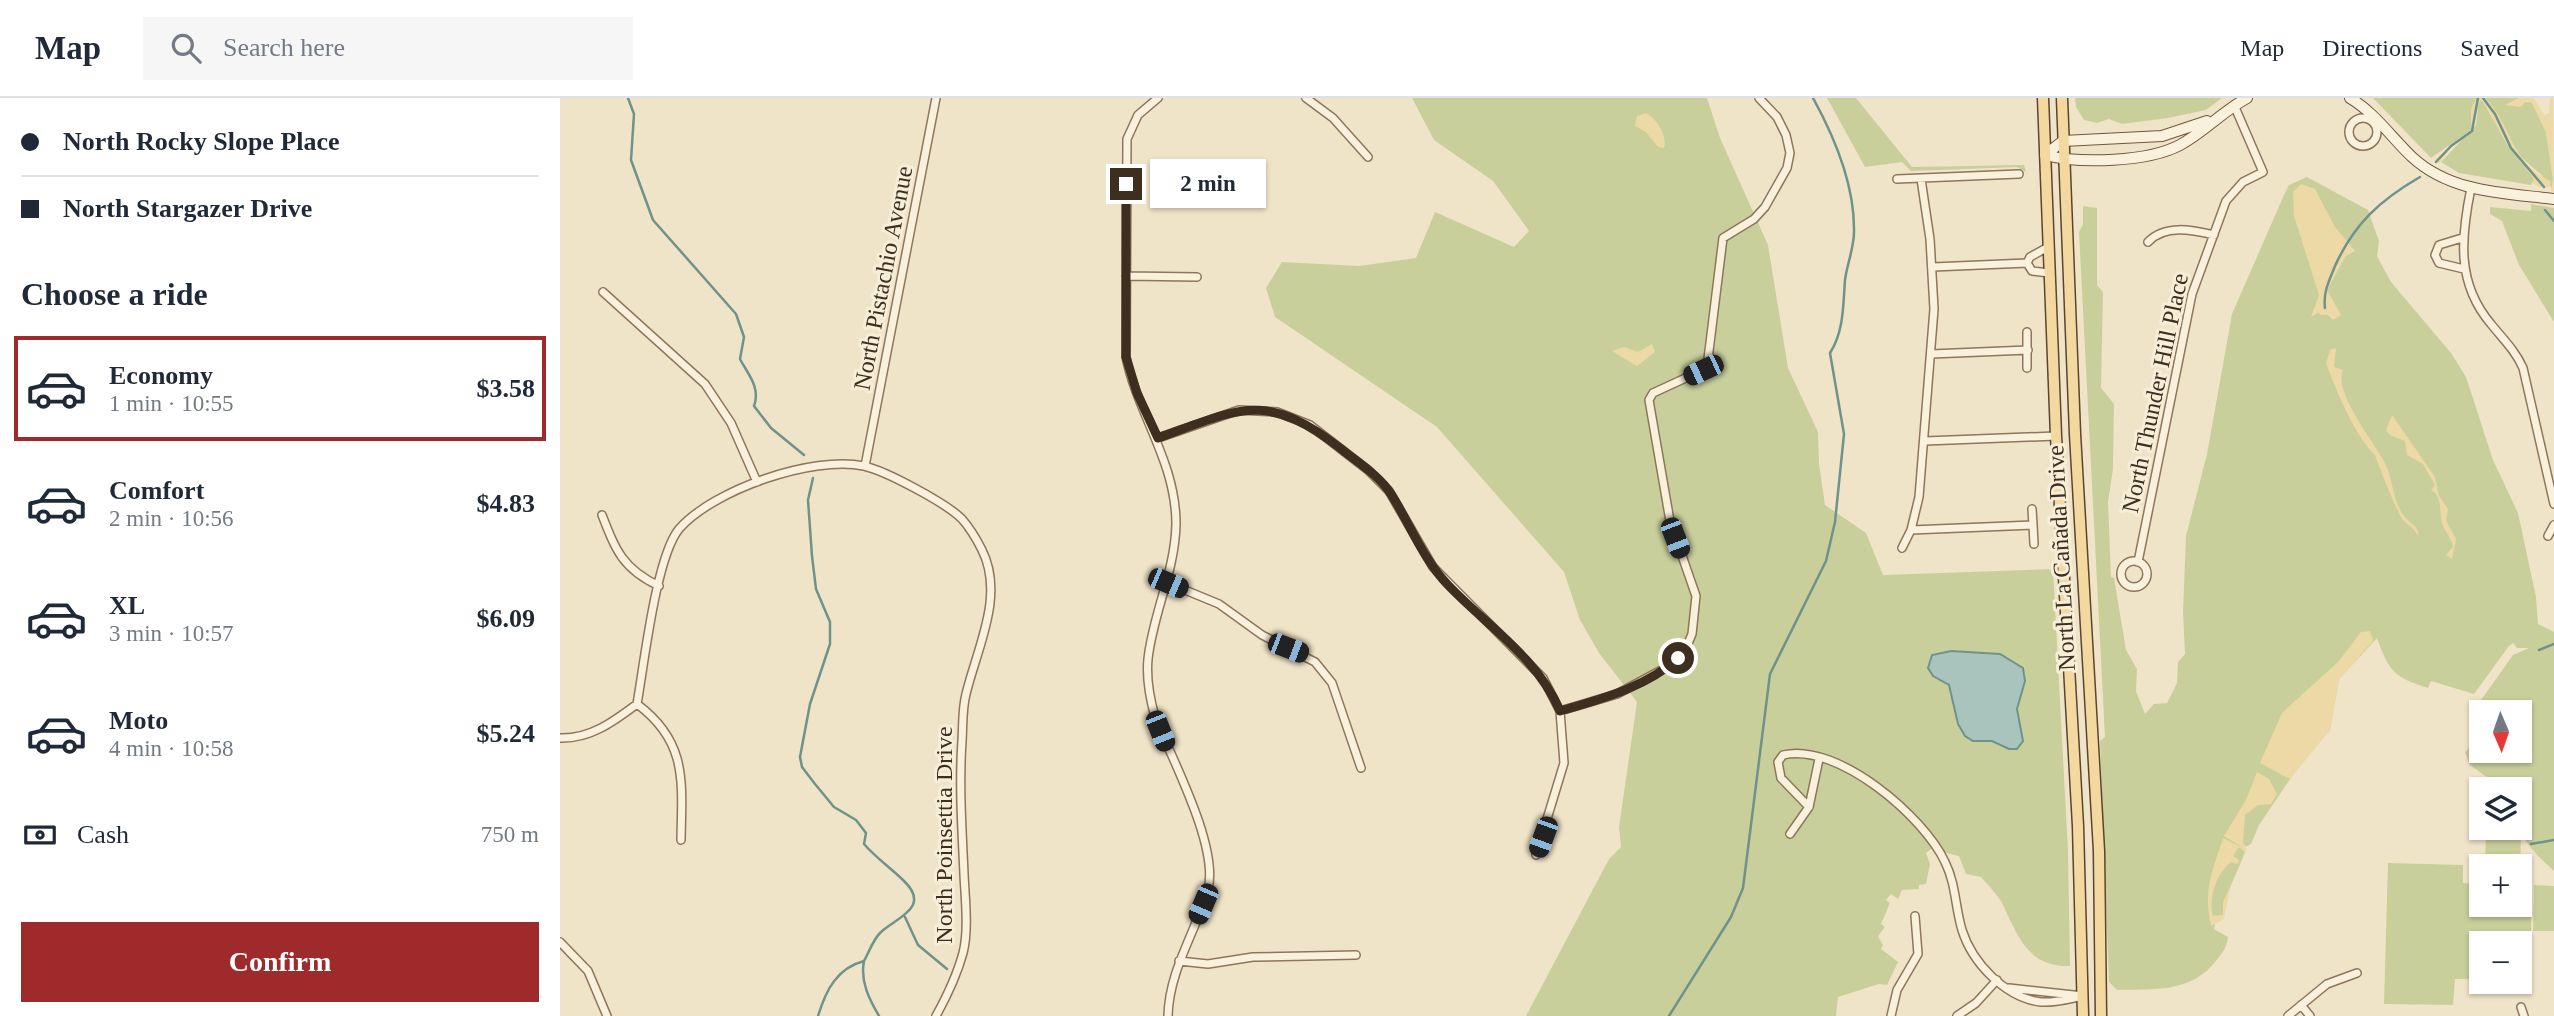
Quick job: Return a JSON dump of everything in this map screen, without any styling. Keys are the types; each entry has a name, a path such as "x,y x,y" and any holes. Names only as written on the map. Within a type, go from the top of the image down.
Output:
{"main road":[{"name":"North La Cañada Drive","path":"2043,98 2056,436 2078,826 2083,1016"},
{"name":"North La Cañada Drive","path":"2062,98 2084,599 2098,838 2101,1016"},
{"path":"2065,600 2084,599"}],"street":[{"name":"North Pistachio Avenue","path":"865,466 936,98"},
{"path":"1158,98 1148,100 1127,139 1126,357 1137,393 1158,438 1175,502 1175,542 1168,583 1148,661 1150,699 1210,860 1208,887 1179,961 1168,1016"},
{"path":"1306,98 1333,118 1368,158"},
{"path":"1560,711 1617,694 1669,666 1687,646 1692,634 1696,596 1670,521 1649,400 1653,393 1703,370 1708,359 1723,237 1754,219 1765,207 1787,168 1790,153 1786,135 1777,117 1759,98"},
{"path":"2045,155 2064,160 2159,153 2188,141 2217,117 2247,98"},
{"path":"2350,98 2429,171 2471,188 2554,199"},
{"name":"North Thunder Hill Place","path":"2138,562 2189,307 2233,190 2263,172 2234,105"},
{"path":"2045,155 2063,141 2162,136 2217,117"},
{"path":"2359,118 2374,119 2377,130 2372,143 2364,146 2355,144 2348,132 2351,123 2359,118"},
{"path":"1898,179 2019,174"},
{"path":"1902,548 1911,530 1919,497 1931,354 1933,267 1921,178"},
{"path":"2471,188 2462,238 2464,269 2481,311 2514,349 2523,368 2554,504"},
{"path":"2148,242 2156,234 2167,231 2197,231 2214,235"},
{"path":"2462,238 2439,244 2435,255 2445,265 2464,269"},
{"path":"2027,262 2030,257 2048,247"},
{"path":"1933,267 2027,262"},
{"path":"2027,262 2032,271 2049,273"},
{"path":"1126,276 1198,276"},
{"path":"603,292 705,384 731,423 757,482"},
{"path":"2027,332 2027,368"},
{"path":"1931,354 2028,350"},
{"path":"1158,438 1225,414 1253,408 1293,416 1310,425 1368,470 1389,491 1433,567 1543,678 1560,711 1564,763 1536,855"},
{"path":"1924,441 2056,436"},
{"path":"560,738 579,738 614,721 637,704 664,561 678,530 709,503 757,482 832,464 865,466"},
{"name":"North Poinsettia Drive","path":"865,466 924,493 962,519 983,552 992,589 985,633 965,696 960,774 966,902 964,951 948,996 936,1016"},
{"path":"2032,509 2034,544"},
{"path":"602,515 617,552 636,575 660,586"},
{"path":"2548,536 2554,524"},
{"path":"1911,530 2033,525"},
{"path":"1168,583 1219,604 1262,635 1315,662 1332,683 1361,768"},
{"path":"637,704 656,718 676,748 682,778 681,839"},
{"path":"1809,807 1781,778 1777,762 1791,754 1819,759 1853,771 1874,784 1923,830 1946,863 1956,893 1962,928 1975,961 1997,980 2021,997 2040,1002 2083,996"},
{"path":"1790,834 1809,807 1819,759"},
{"path":"1891,1016 1897,990 1918,954 1915,916"},
{"path":"560,942 587,971 607,1016"},
{"path":"1179,961 1208,964 1253,957 1356,955"},
{"path":"2288,1016 2327,985 2357,973"},
{"path":"1957,1016 1968,1013 1997,980"},
{"path":"2301,1005 2310,1016"},
{"path":"2521,1007 2524,1016"}],"green space":[{"path":"1412,98 1707,98 1720,138 1768,245 1788,368 1818,432 1825,505 1866,533 1883,575 2053,569 2068,851 2070,966 2055,965 2034,955 2019,938 2000,900 1981,877 1966,874 1959,856 1931,849 1926,853 1930,864 1926,884 1919,885 1919,889 1902,890 1898,899 1891,894 1886,900 1890,903 1881,924 1885,927 1878,936 1883,945 1881,949 1898,962 1887,985 1879,984 1838,997 1836,1016 1526,1016 1609,859 1621,847 1619,827 1637,702 1599,653 1580,620 1564,572 1437,427 1275,317 1266,288 1282,262 1359,266 1416,258 1435,212 1514,247 1529,231 1493,181 1434,140"},
{"path":"1827,98 1856,98 1912,167 2024,165 2026,172 2017,167 1911,171 1902,162 1865,167"},
{"path":"2075,98 2222,98 2206,110 2122,124 2109,119 2097,123 2084,120 2076,107"},
{"path":"2373,98 2477,98 2471,109 2471,130 2431,158"},
{"path":"2485,98 2519,98 2512,102 2532,102 2546,132 2552,189 2511,146 2497,115"},
{"path":"2479,99 2483,101 2507,144 2535,179 2531,185 2459,173 2441,162 2476,125"},
{"path":"2307,177 2368,210 2379,241 2377,256 2391,282 2451,353 2466,377 2493,460 2518,513 2536,597 2538,624 2554,632 2554,871 2526,840 2532,840 2532,777 2487,777 2469,763 2532,763 2532,700 2481,700 2513,655 2529,648 2517,648 2513,643 2509,646 2474,694 2431,681 2428,688 2400,676 2389,665 2377,638 2339,679 2330,730 2301,763 2259,825 2251,844 2243,848 2245,852 2229,891 2223,915 2217,916 2214,929 2228,937 2220,955 2206,971 2183,984 2158,989 2117,990 2109,982 2100,741 2105,737 2079,232 2083,224 2083,206 2097,208 2097,285 2103,292 2101,388 2114,404 2113,469 2108,502 2111,577 2114,578 2126,650 2137,669 2136,691 2145,714 2154,704 2167,703 2177,683 2178,662 2185,654 2183,612 2186,536 2207,454 2232,314 2289,185"},
{"path":"2531,204 2554,208 2554,322 2519,265 2502,221 2490,214 2490,207 2531,211"},
{"path":"2486,840 2521,840 2521,854 2485,854"},
{"path":"2388,863 2463,865 2463,883 2469,883 2469,917 2531,917 2531,931 2469,931 2469,979 2455,979 2453,1005 2384,1004"},
{"path":"2534,885 2554,886 2554,931 2533,931"}],"sand":[{"path":"2477,98 2485,98 2494,108 2518,152 2526,163 2550,181 2550,187 2538,187 2532,182 2534,179 2507,143 2481,99 2475,113 2473,131 2452,147 2438,164 2434,160 2471,130 2471,109"},
{"path":"2519,98 2534,98 2544,115 2549,113 2550,98 2553,98 2554,192 2551,191 2553,179 2546,132 2532,103 2527,101 2520,107 2505,105"},
{"path":"1646,113 1661,129 1664,148 1658,147 1646,132 1635,126 1637,116"},
{"path":"2301,184 2315,189 2335,227 2355,251 2346,256 2327,290 2341,315 2333,320 2328,315 2320,315 2319,312 2311,317 2319,295 2294,216 2293,192"},
{"path":"1652,344 1655,352 1637,366 1612,351 1624,347 1638,352"},
{"path":"2336,348 2334,367 2343,370 2342,380 2349,404 2386,465 2398,504 2404,516 2416,528 2418,536 2401,517 2375,455 2361,438 2341,399 2326,363 2330,350"},
{"path":"2392,415 2435,477 2439,496 2448,509 2446,520 2456,539 2452,559 2446,555 2453,547 2443,526 2438,497 2431,490 2435,485 2423,464 2407,455 2405,441 2390,435 2386,430"},
{"path":"2370,631 2373,641 2339,679 2330,730 2290,779 2260,763 2282,713 2338,662 2361,632"},
{"path":"2257,772 2269,779 2277,794 2271,804 2258,805 2245,815 2243,843 2247,849 2245,852 2239,847 2233,856 2239,860 2237,864 2231,862 2217,880 2212,902 2213,916 2223,915 2223,902 2231,885 2224,919 2211,926 2208,891 2212,871 2223,838 2245,849 2224,836 2246,800"}],"water":[{"path":"1951,651 2000,654 2023,668 2025,681 2017,709 2023,741 2017,749 2009,749 1992,741 1973,741 1965,736 1958,724 1949,685 1933,676 1928,668 1932,655"}],"waterway":[{"path":"628,98 634,114 631,160 653,220 736,314 744,337 740,359 754,386 754,406 771,428 804,455"},
{"path":"1669,1016 1731,917 1743,888 1770,674 1826,561 1835,522 1844,434 1830,353 1835,345 1842,318 1845,280 1854,238 1853,214 1842,162 1813,98"},
{"path":"2436,162 2451,146 2472,131 2478,98"},
{"path":"2483,98 2495,114 2511,148 2544,187"},
{"path":"2325,308 2325,297 2335,266 2360,225 2381,204 2420,177"},
{"path":"2545,210 2554,221"},
{"path":"813,478 808,500 812,556 816,589 830,622 830,644 810,704 800,757 802,767 834,807 856,820 866,833 864,844 904,881 912,890 914,898 908,912 878,936 864,961 847,969 834,981 818,1016"},
{"path":"2539,650 2554,644"},
{"path":"2531,844 2554,840"},
{"path":"905,917 918,945 947,969"},
{"path":"864,961 864,983 879,1016"}],"route":[{"path":"1126,184 1126,357 1130,376 1158,438 1225,414 1253,408 1293,416 1310,425 1368,470 1389,491 1433,567 1543,678 1560,711 1617,694 1669,666 1678,658"}]}
